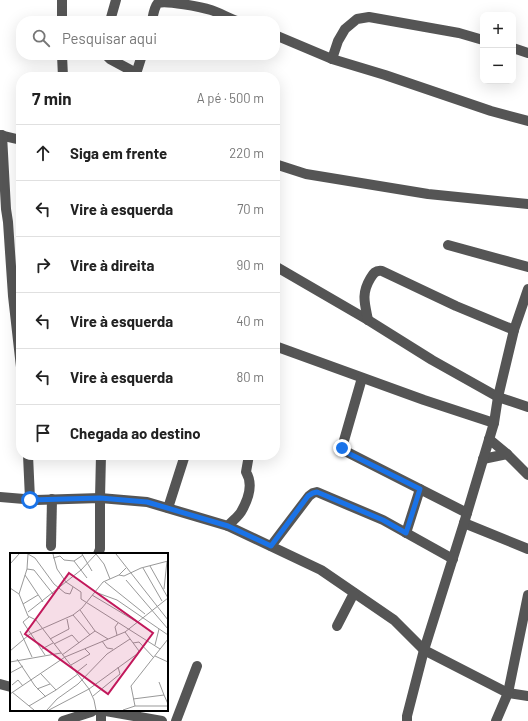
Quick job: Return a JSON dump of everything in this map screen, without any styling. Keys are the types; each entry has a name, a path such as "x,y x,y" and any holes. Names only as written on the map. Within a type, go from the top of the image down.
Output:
{"street":[{"path":"62,0 62,16"},
{"path":"111,16 116,0"},
{"path":"153,16 156,6 164,1 184,3 211,10 225,16"},
{"path":"332,59 338,41 345,29 357,19 369,17 459,33 480,39"},
{"path":"280,37 332,59 491,111 528,121"},
{"path":"516,49 528,53"},
{"path":"62,60 63,72"},
{"path":"112,60 130,72"},
{"path":"136,72 140,60"},
{"path":"16,139 1,135 16,323"},
{"path":"280,166 306,174 428,194 528,204"},
{"path":"448,245 528,267"},
{"path":"280,269 368,320 432,360 498,397 528,407"},
{"path":"368,320 364,295 365,287 372,274 378,270 382,270 456,306 514,330"},
{"path":"407,721 424,650 494,423 498,397 514,330 526,303 528,289"},
{"path":"280,348 424,400 494,423"},
{"path":"362,378 343,444 344,451 467,513"},
{"path":"489,439 528,475"},
{"path":"483,459 507,454"},
{"path":"28,460 30,500"},
{"path":"98,553 100,549 101,460"},
{"path":"168,508 183,460"},
{"path":"228,526 241,513 248,498 250,482 246,472 248,460"},
{"path":"406,533 420,489"},
{"path":"271,546 308,496 317,492 383,520 453,559"},
{"path":"0,497 30,500 100,498 147,502 228,526 321,570 394,620 424,650 508,693 528,696"},
{"path":"51,546 52,499"},
{"path":"464,523 528,549"},
{"path":"337,626 354,593"},
{"path":"496,721 508,693 528,596"},
{"path":"176,721 197,666"},
{"path":"0,684 10,687"},
{"path":"63,721 92,711"},
{"path":"100,711 101,721"},
{"path":"105,711 162,721"}],"route":[{"path":"30,500 100,498 147,502 228,526 271,546 308,496 317,492 383,520 406,533 420,489 344,451 342,448"}]}
